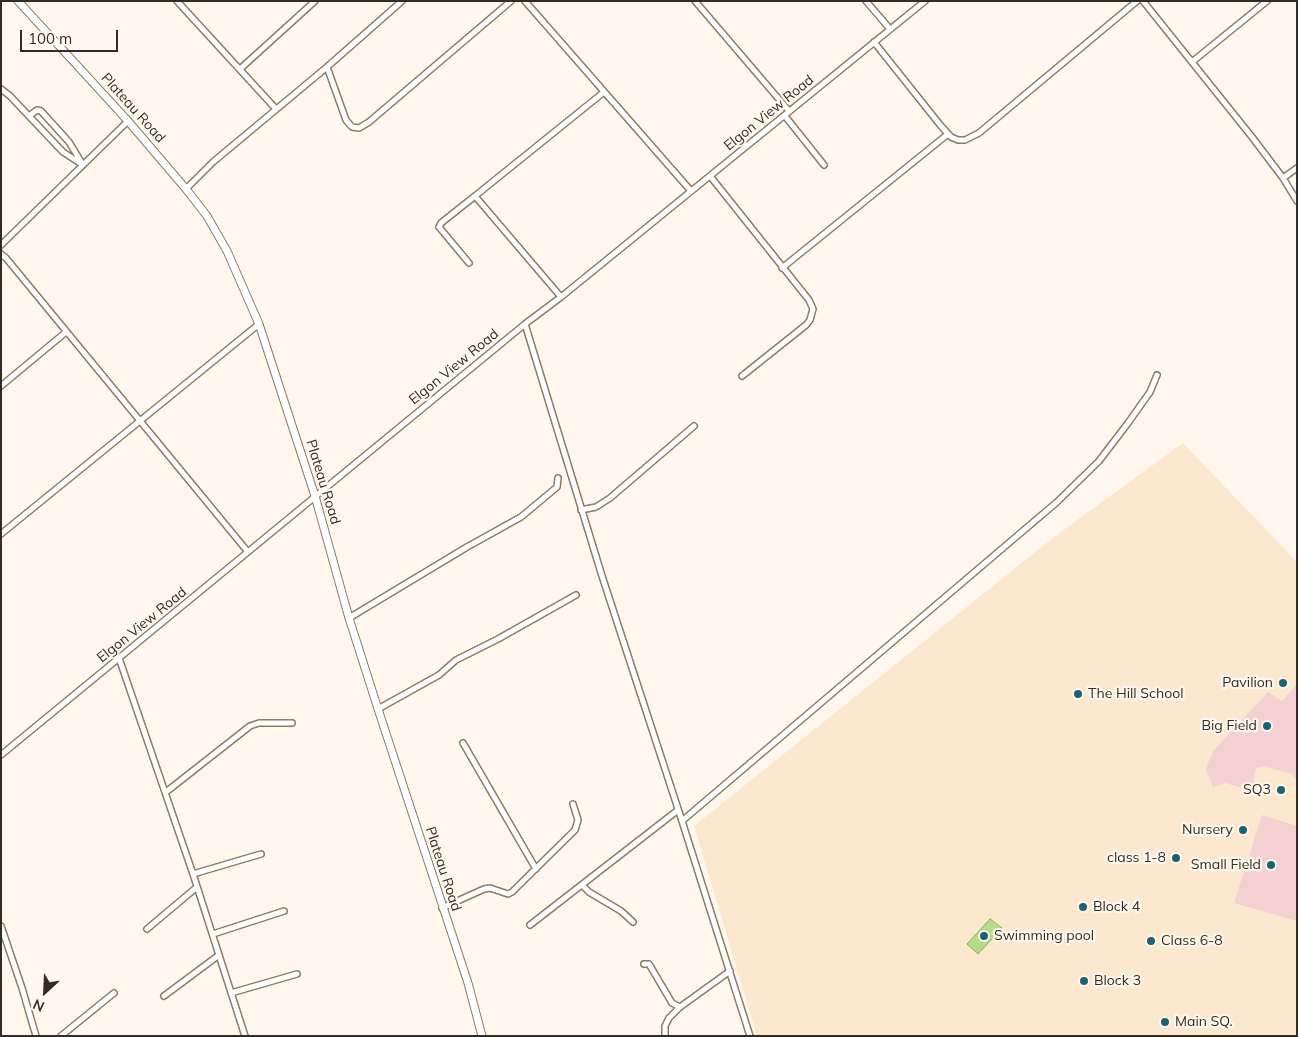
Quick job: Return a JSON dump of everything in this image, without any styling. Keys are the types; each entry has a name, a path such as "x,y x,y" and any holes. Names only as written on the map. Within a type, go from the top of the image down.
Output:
{"street":[{"name":"Plateau Road","path":"18,1 128,121 186,188 207,216 227,251 259,324 315,496 349,618 468,983 482,1036"},
{"path":"177,1 276,109"},
{"path":"240,68 315,1"},
{"path":"327,67 346,120 352,127 359,128 369,122 511,1"},
{"path":"525,1 691,191"},
{"path":"695,1 790,111"},
{"path":"866,1 890,29"},
{"name":"Elgon View Road","path":"1,755 525,324 561,297 925,1"},
{"path":"874,42 948,134 958,140 972,138 1137,1"},
{"path":"1143,1 1283,178 1296,200"},
{"path":"1192,62 1267,1"},
{"path":"186,188 213,162 327,67 399,2"},
{"path":"1,89 10,96 63,152 83,164"},
{"path":"470,263 439,227 441,223 604,92"},
{"path":"29,116 37,110 42,111 69,142 83,164"},
{"path":"784,116 824,165"},
{"path":"1,245 128,121"},
{"path":"782,268 948,134"},
{"path":"1283,178 1297,168"},
{"path":"710,176 809,300 813,309 810,320 742,376"},
{"path":"475,196 561,297"},
{"path":"1,254 248,552"},
{"path":"1,534 259,324"},
{"path":"525,324 581,510 750,1036"},
{"path":"1,386 66,332"},
{"path":"682,821 1057,502 1099,461 1150,392 1157,375"},
{"path":"581,510 596,507 610,498 694,426"},
{"path":"349,618 521,517 557,487 558,478"},
{"path":"378,709 439,675 456,660 498,639 576,595"},
{"path":"119,658 166,792 245,1036"},
{"path":"166,792 250,726 259,723 292,723"},
{"path":"462,743 536,869"},
{"path":"442,908 484,889 490,888 508,894 521,884 575,830 578,820 572,804"},
{"path":"530,925 678,810"},
{"path":"193,874 261,854"},
{"path":"582,885 589,892 621,911 633,922"},
{"path":"147,929 197,887"},
{"path":"213,934 284,911"},
{"path":"1,926 36,1036"},
{"path":"164,996 219,955"},
{"path":"644,964 649,964 672,1003 680,1008"},
{"path":"665,1036 665,1026 669,1018 730,971"},
{"path":"231,993 297,974"},
{"path":"61,1036 114,994"}],"shaded area":[{"name":"The Hill School","path":"1183,443 1297,562 1297,1036 757,1036 694,826 1054,537"},
{"name":"Big Field","path":"1297,684 1297,780 1292,774 1264,766 1256,768 1253,787 1239,787 1225,783 1213,787 1206,768 1214,750 1268,692 1282,701"},
{"name":"Small Field","path":"1262,815 1297,826 1297,921 1234,903"},
{"name":"Swimming pool","path":"990,919 1002,928 978,954 967,944"}],"place":[{"name":"Pavilion","path":"1283,683"},
{"name":"The Hill School","path":"1078,694"},
{"name":"Big Field","path":"1267,726"},
{"name":"SQ3","path":"1281,790"},
{"name":"Nursery","path":"1243,830"},
{"name":"class 1-8","path":"1176,858"},
{"name":"Small Field","path":"1271,865"},
{"name":"Block 4","path":"1083,907"},
{"name":"Swimming pool","path":"984,936"},
{"name":"Class 6-8","path":"1151,941"},
{"name":"Block 3","path":"1084,981"},
{"name":"Main SQ.","path":"1165,1022"}]}
